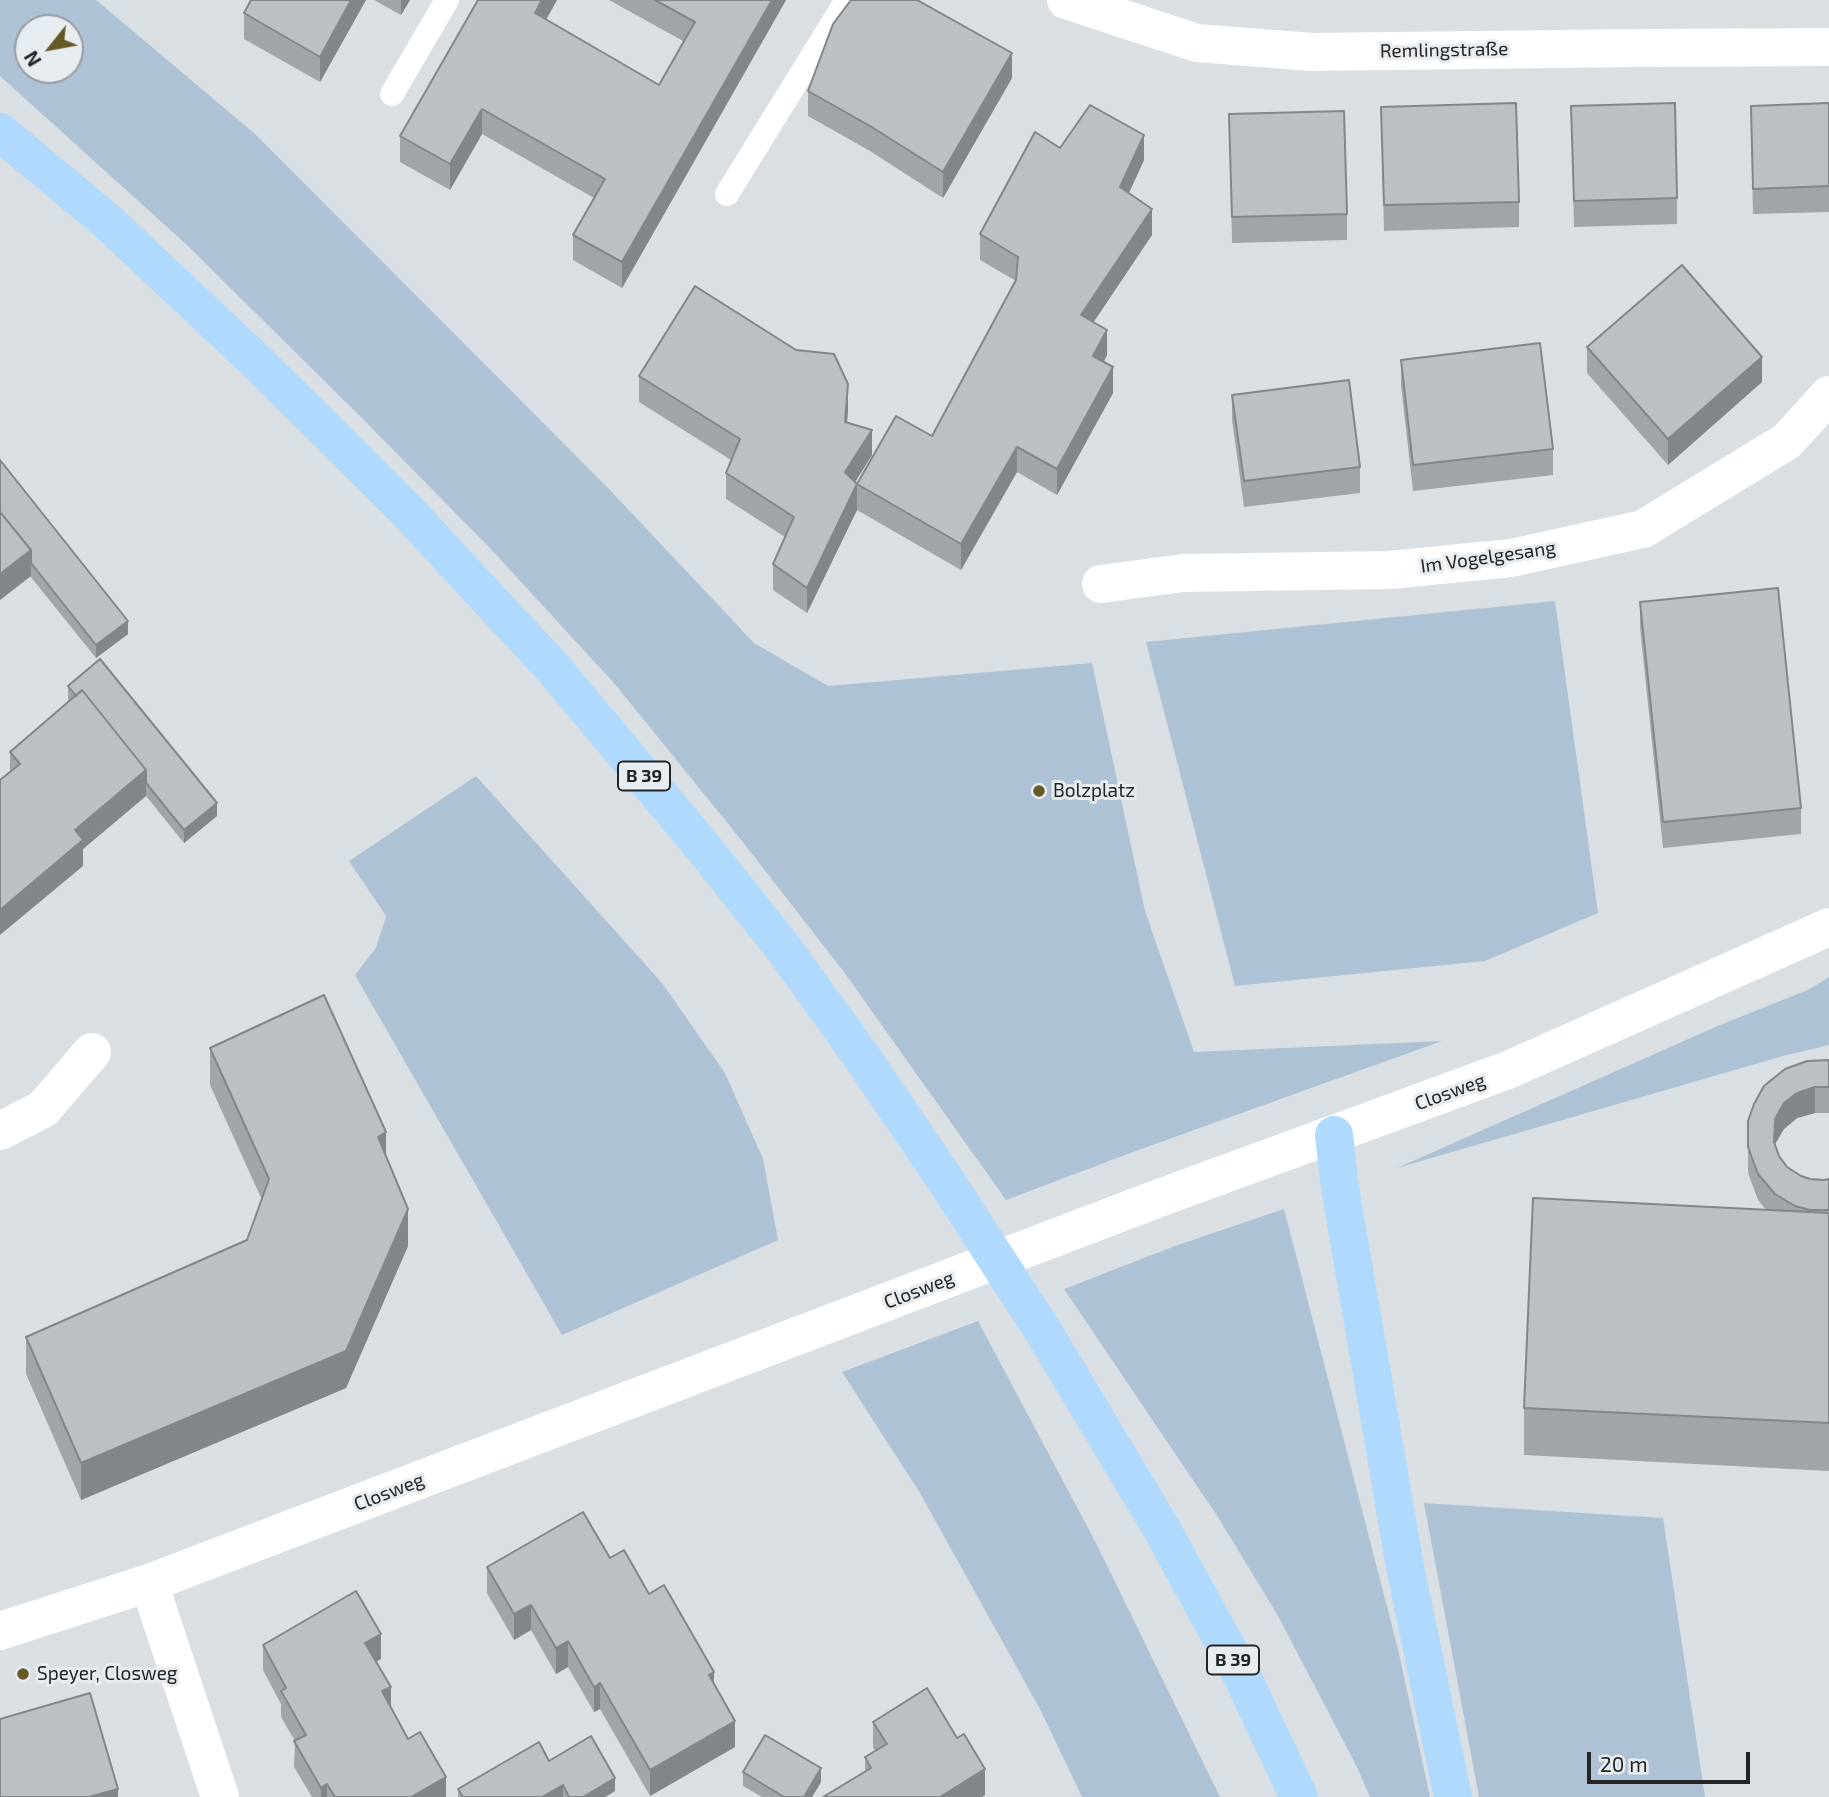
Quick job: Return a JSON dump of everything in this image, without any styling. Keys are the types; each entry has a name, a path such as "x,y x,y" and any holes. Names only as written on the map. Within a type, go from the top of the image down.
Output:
{"main road":[{"name":"B 39","path":"0,132 129,242 256,361 407,511 553,668 784,948 867,1063 1045,1334 1160,1526 1233,1660 1298,1797"},
{"path":"1334,1135 1340,1188 1405,1567 1453,1797"}],"street":[{"name":"Remlingstraße","path":"1066,0 1197,43 1312,52 1829,47"},
{"name":"Im Vogelgesang","path":"1101,584 1183,573 1390,570 1511,558 1643,529 1787,441 1829,395"},
{"name":"Closweg","path":"0,1631 149,1583 1154,1200 1508,1070 1829,927"},
{"path":"0,1131 43,1109 92,1052"},
{"path":"149,1583 220,1797"}],"lane":[{"path":"392,94 447,0"},
{"path":"727,194 847,0"}],"shaded area":[{"path":"0,0 96,0 254,133 609,489 754,643 828,686 1092,663 1145,911 1194,1052 1442,1041 1006,1200 844,972 614,683 488,546 187,245 0,76"},
{"path":"1555,601 1598,913 1485,961 1235,986 1146,642"},
{"path":"476,776 662,983 725,1073 763,1159 778,1240 562,1335 355,975 376,948 386,916 349,861"},
{"path":"1829,977 1829,1045 1397,1168 1720,1025 1810,989"},
{"path":"1284,1209 1398,1649 1430,1797 1370,1797 1278,1616 1218,1517 1064,1289 1175,1246"},
{"path":"978,1321 1096,1543 1220,1797 1082,1797 1041,1711 920,1493 842,1372"},
{"path":"1424,1503 1663,1518 1705,1797 1479,1797"}],"building":[{"path":"251,0 351,0 320,57 244,13"},
{"path":"478,0 542,0 535,13 659,85 695,22 655,0 772,0 622,262 573,235 605,179 482,109 450,164 400,136"},
{"path":"851,0 917,0 1012,53 943,172 808,91 833,24"},
{"path":"1516,103 1519,202 1384,205 1381,107"},
{"path":"1675,103 1677,198 1574,201 1571,106"},
{"path":"1829,103 1829,186 1753,189 1751,106"},
{"path":"1090,105 1144,135 1120,187 1152,209 1081,315 1107,330 1093,356 1113,367 1057,469 1017,447 961,544 857,484 896,416 932,436 1016,280 1018,257 980,234 1035,132 1060,148"},
{"path":"1344,111 1347,214 1232,217 1229,114"},
{"path":"1682,265 1762,357 1668,439 1587,347"},
{"path":"695,286 796,350 834,354 848,384 845,422 872,430 845,472 857,484 807,588 773,564 794,517 726,473 740,439 639,376"},
{"path":"1540,343 1553,449 1413,465 1401,360"},
{"path":"1349,380 1360,467 1244,481 1232,395"},
{"path":"0,460 128,621 96,645 31,563 31,550 0,512"},
{"path":"0,512 31,550 0,574"},
{"path":"1778,588 1801,808 1663,822 1640,602"},
{"path":"100,659 217,803 184,830 146,783 146,770 82,690 76,696 68,686"},
{"path":"82,690 146,770 75,830 83,840 0,910 0,780 20,764 10,752"},
{"path":"324,995 386,1132 378,1137 408,1209 346,1351 81,1463 26,1337 247,1240 269,1179 210,1048"},
{"path":"1829,1060 1829,1087 1815,1087 1797,1093 1784,1103 1775,1119 1774,1142 1787,1167 1810,1179 1829,1179 1829,1210 1810,1210 1795,1206 1775,1194 1758,1174 1748,1147 1748,1121 1764,1086 1785,1069 1807,1061"},
{"path":"1533,1198 1829,1213 1829,1423 1524,1408"},
{"path":"583,1512 610,1558 624,1550 649,1594 664,1585 714,1672 709,1675 735,1721 650,1770 600,1683 594,1687 568,1641 556,1648 531,1605 514,1614 487,1567"},
{"path":"356,1591 381,1634 365,1643 391,1687 382,1691 408,1739 420,1732 446,1777 411,1797 335,1797 327,1784 321,1788 294,1741 306,1735 281,1691 286,1688 263,1645"},
{"path":"927,1688 957,1738 964,1734 985,1769 940,1797 823,1797 871,1768 865,1757 887,1744 873,1722"},
{"path":"90,1693 118,1789 89,1797 0,1797 0,1719"},
{"path":"765,1735 821,1768 804,1797 784,1797 743,1772"},
{"path":"591,1736 615,1778 583,1797 569,1797 563,1785 542,1797 463,1797 458,1789 539,1742 549,1761"}],"place":[{"name":"Bolzplatz","path":"1039,791"},
{"name":"Speyer, Closweg","path":"23,1674"}]}
